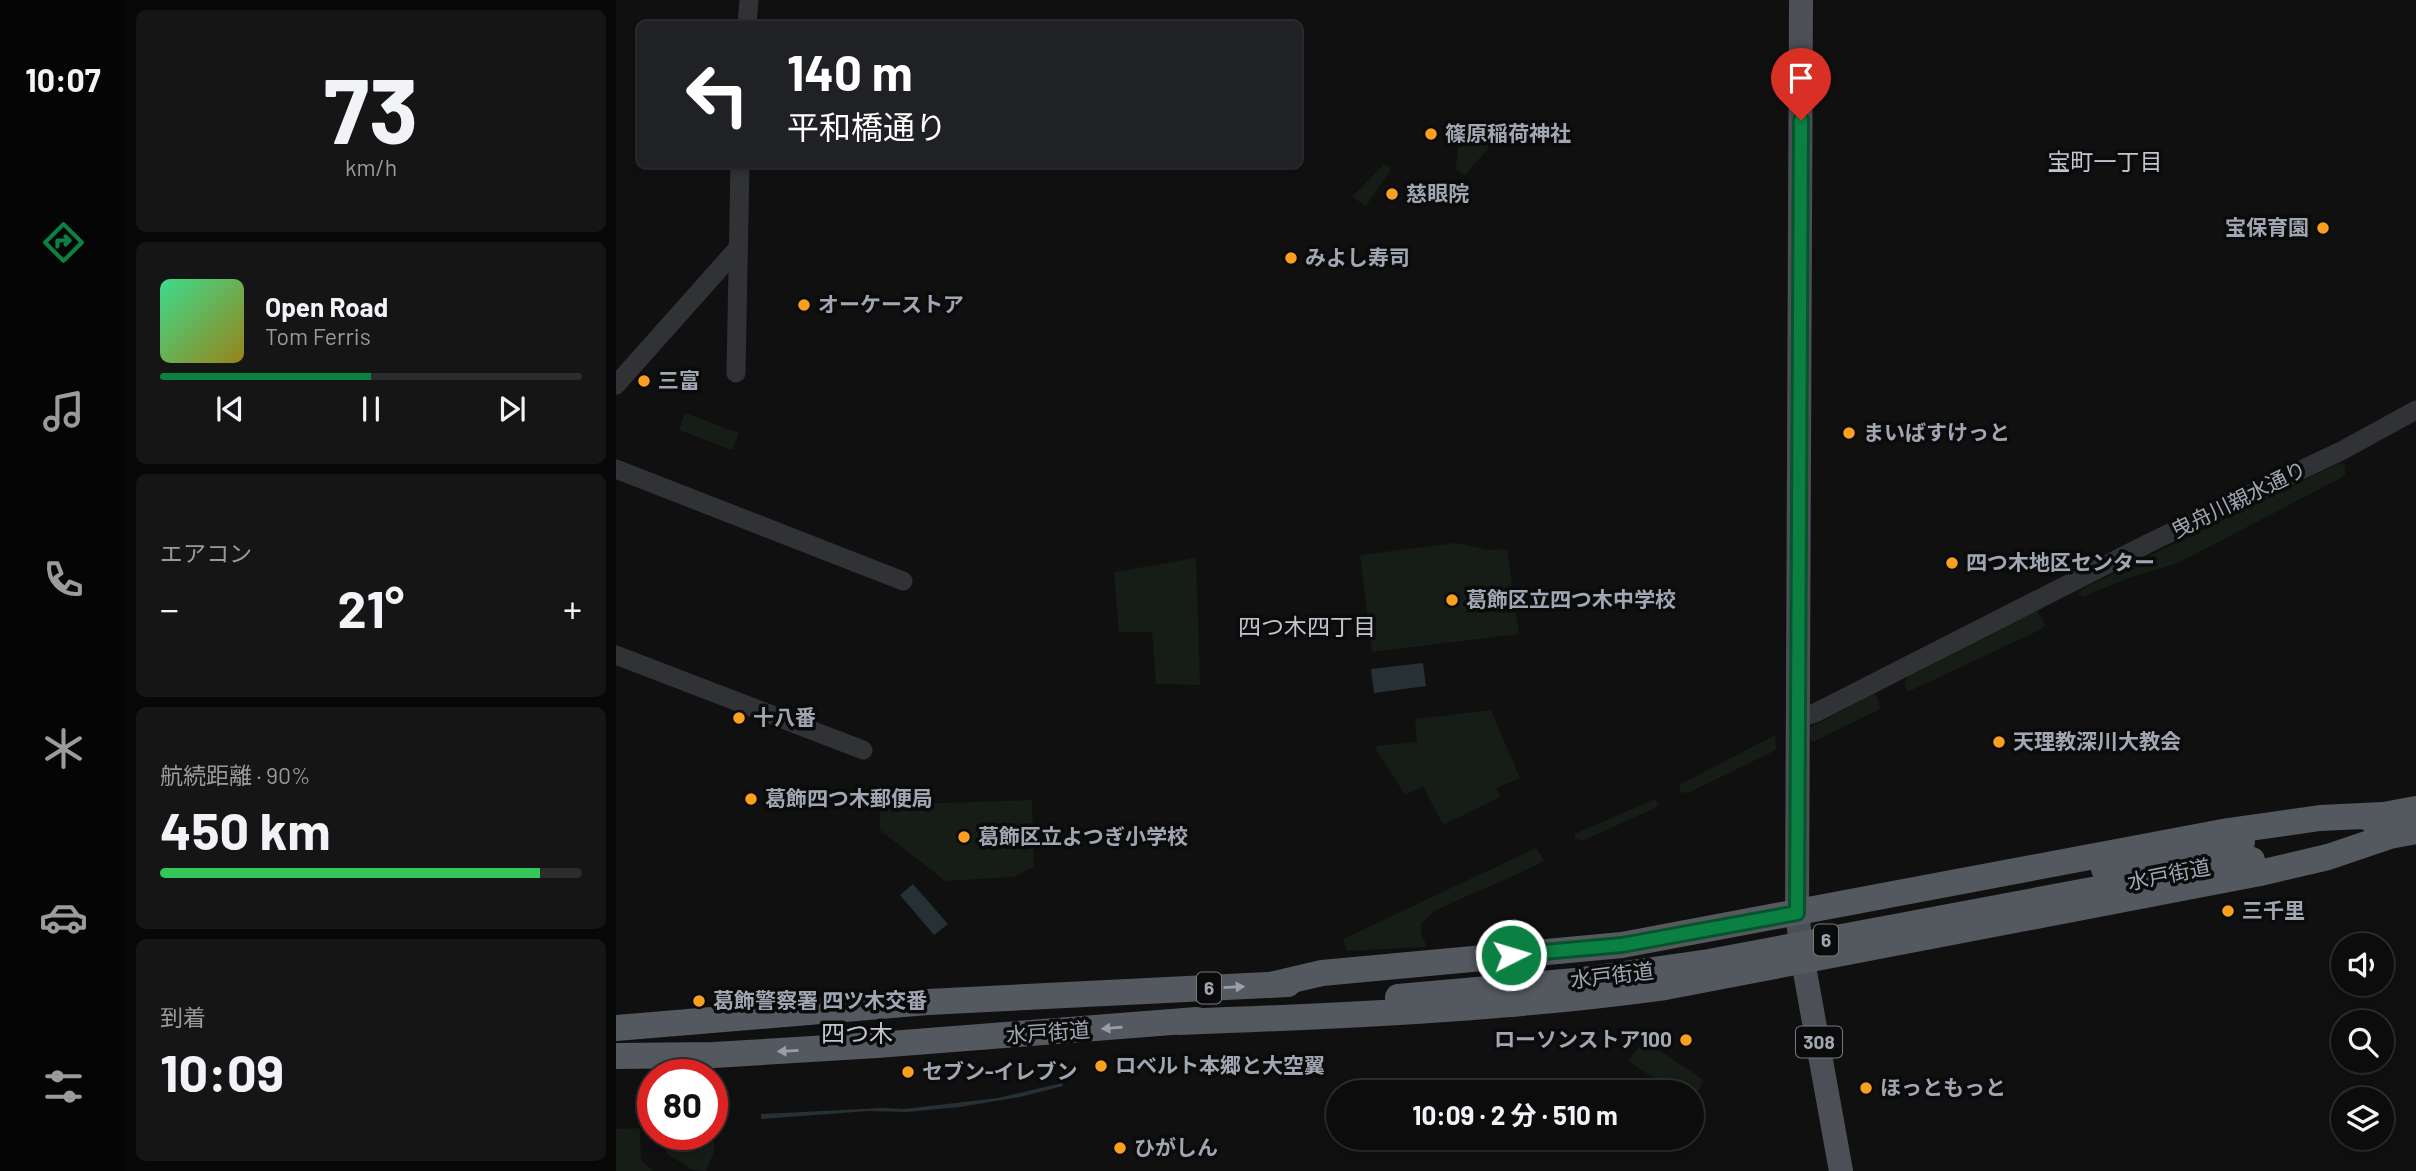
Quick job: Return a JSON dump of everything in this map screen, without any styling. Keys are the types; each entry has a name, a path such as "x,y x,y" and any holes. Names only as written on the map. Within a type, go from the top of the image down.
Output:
{"highway":[{"name":"水戸街道","path":"616,1028 914,1003 1270,985 1397,988 1575,981 1709,962 2247,851 2397,827 2416,808"},
{"path":"1270,985 1322,973 1622,945 2228,831 2320,818 2397,827"},
{"path":"1180,1022 1313,1017 1577,998 1665,986 2260,873 2328,857 2397,827"},
{"name":"水戸街道","path":"616,1055 714,1055 1180,1022 1397,988"},
{"name":"水戸街道","path":"616,1055 729,1032 1037,1009 1149,991"},
{"name":"水戸街道","path":"616,1072 714,1055"}],"main road":[{"name":"308","path":"1801,0 1797,913 1803,961 1841,1171"}],"street":[{"path":"747,21 749,0"},
{"path":"736,373 740,168"},
{"path":"616,384 738,248"},
{"name":"曳舟川親水通り","path":"1797,719 1815,713 2149,543 2260,491 2416,410"},
{"path":"616,469 903,581"},
{"path":"616,654 863,750"}],"shaded area":[{"path":"1467,126 1492,144 1465,175 1456,169 1458,145"},
{"path":"1384,164 1391,169 1366,206 1352,197"},
{"path":"685,413 739,433 732,450 679,430"},
{"path":"2339,463 2345,466 2345,475 2337,480 2178,563 2128,578 2083,597 2077,594 2086,587"},
{"path":"1455,543 1490,550 1507,549 1519,634 1372,652 1360,555"},
{"path":"1196,558 1200,685 1156,684 1152,632 1119,632 1114,572"},
{"path":"2037,611 2045,625 2040,630 1907,691 1904,682 1908,677 2030,612"},
{"path":"1423,663 1426,686 1374,693 1371,669"},
{"path":"1873,694 1877,696 1880,708 1876,711 1813,742 1809,738 1809,728"},
{"path":"1491,710 1520,778 1496,788 1500,797 1443,825 1423,786 1405,795 1374,746 1417,742 1415,719"},
{"path":"1775,735 1776,750 1688,793 1680,792 1681,784"},
{"path":"1655,799 1658,805 1655,808 1582,841 1575,839 1575,834"},
{"path":"1032,800 1034,867 1013,877 945,881 880,830 880,805"},
{"path":"1536,848 1544,860 1537,865 1436,910 1421,924 1421,933 1427,947 1347,951 1343,939"},
{"path":"913,884 948,924 934,935 900,895"},
{"path":"1644,1040 1704,1080 1657,1080 1628,1061"},
{"path":"1062,1083 1063,1086 1020,1097 960,1107 761,1119 761,1114 904,1109 998,1098"},
{"path":"637,1128 637,1150 641,1150 641,1160 654,1171 616,1171 616,1129"},
{"path":"666,1150 714,1150 706,1171 692,1170 666,1153"}],"place":[{"name":"篠原稲荷神社","path":"1431,134"},
{"name":"慈眼院","path":"1392,194"},
{"name":"宝保育園","path":"2323,228"},
{"name":"みよし寿司","path":"1291,258"},
{"name":"オーケーストア","path":"804,305"},
{"name":"三富","path":"644,381"},
{"name":"まいばすけっと","path":"1849,433"},
{"name":"四つ木地区センター","path":"1952,563"},
{"name":"葛飾区立四つ木中学校","path":"1452,600"},
{"name":"十八番","path":"739,718"},
{"name":"天理教深川大教会","path":"1999,742"},
{"name":"葛飾四つ木郵便局","path":"751,799"},
{"name":"葛飾区立よつぎ小学校","path":"964,837"},
{"name":"三千里","path":"2228,911"},
{"name":"葛飾警察署 四ツ木交番","path":"699,1001"},
{"name":"ローソンストア100","path":"1686,1040"},
{"name":"ロベルト本郷と大空翼","path":"1101,1066"},
{"name":"セブン-イレブン","path":"908,1072"},
{"name":"ほっともっと","path":"1866,1088"},
{"name":"ひがしん","path":"1120,1148"}],"district":[{"name":"宝町一丁目","path":"2105,162"},
{"name":"四つ木四丁目","path":"1307,627"},
{"name":"四つ木","path":"857,1034"}],"route":[{"path":"1511,955 1622,945 1797,913 1801,120"}]}
